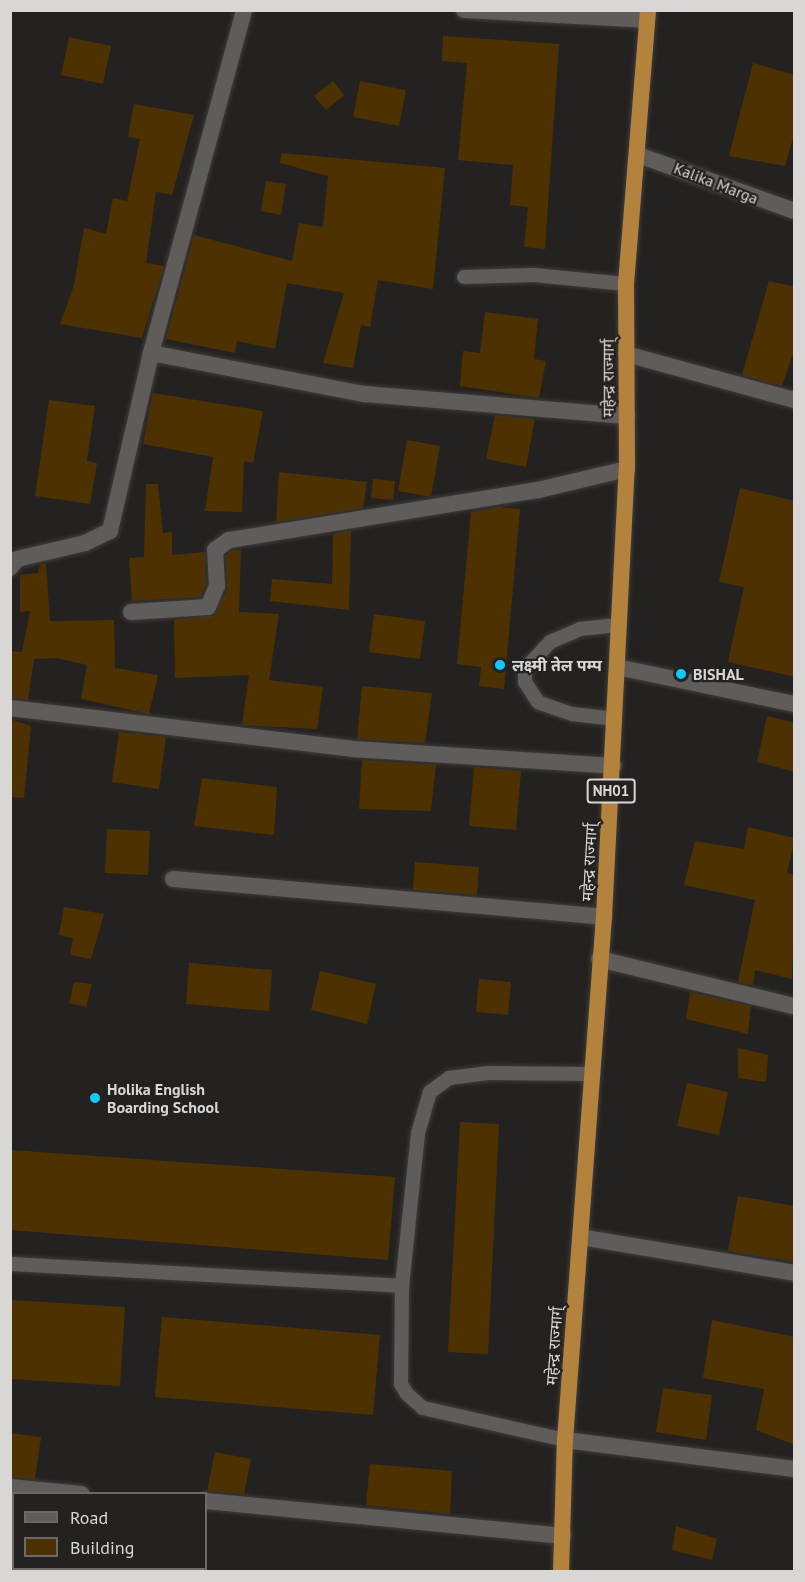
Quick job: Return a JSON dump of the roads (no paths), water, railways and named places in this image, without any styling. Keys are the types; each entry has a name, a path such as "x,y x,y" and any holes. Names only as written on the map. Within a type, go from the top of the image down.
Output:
{"highway":[{"name":"महेन्द्र राज्मार्ग्","path":"561,1572 565,1440 613,766 627,469 626,284 638,155 647,15"}],"street":[{"path":"10,568 17,559 86,543 110,531 151,353 244,10"},
{"path":"464,10 647,15"},
{"name":"Kalika Marga","path":"638,155 795,211"},
{"path":"151,353 364,394 627,416"},
{"path":"626,354 795,399"},
{"path":"131,612 208,607 217,586 216,550 229,540 538,490 627,469"},
{"path":"617,668 795,704"},
{"path":"10,708 353,749 613,766"},
{"path":"173,879 604,917"},
{"path":"600,958 795,1006"},
{"path":"580,1237 795,1273"},
{"path":"565,1440 795,1470"},
{"path":"10,1487 62,1492"},
{"path":"207,1501 563,1536"}],"lane":[{"path":"464,277 534,275 626,284"},
{"path":"615,719 572,714 538,702 525,682 525,669 550,642 580,629 618,625"},
{"path":"565,1440 423,1408 407,1394 401,1384 402,1287 417,1144 430,1092 450,1078 489,1073 590,1074"},
{"path":"10,1264 402,1287"}],"place":[{"name":"लक्ष्मी तेल पम्प","path":"500,665"},
{"name":"BISHAL","path":"681,674"},
{"name":"Holika English Boarding School","path":"95,1098"}]}
